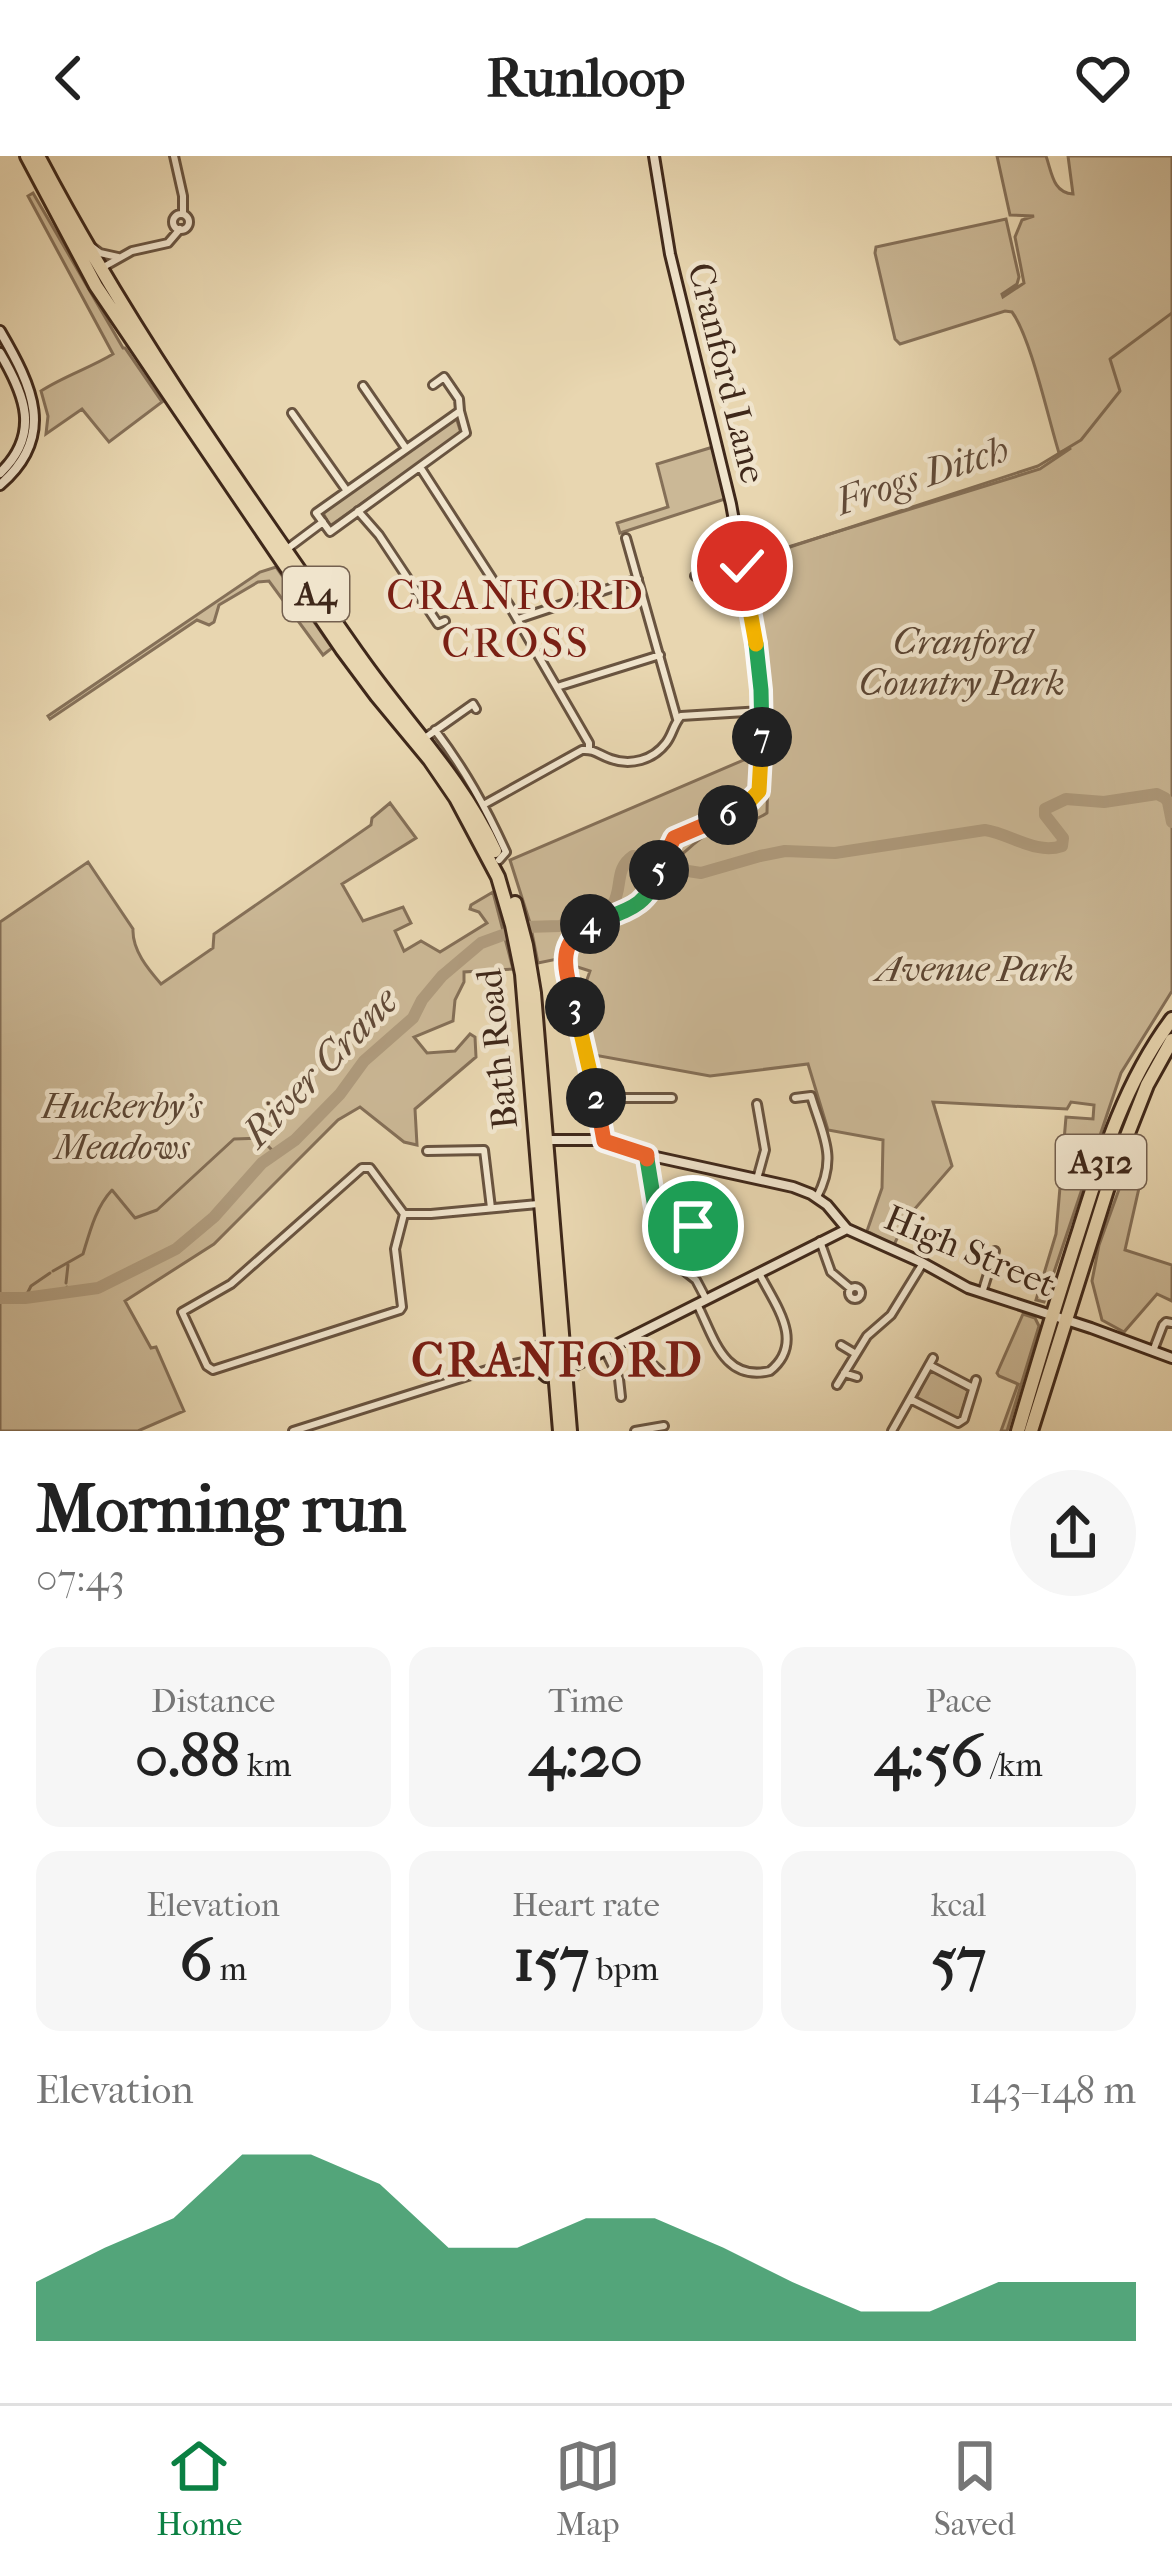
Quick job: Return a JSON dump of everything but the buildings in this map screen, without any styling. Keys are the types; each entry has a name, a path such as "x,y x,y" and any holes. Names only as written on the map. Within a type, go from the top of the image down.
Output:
{"highway":[{"name":"Bath Road","path":"27,156 364,679 425,737 468,799 499,860 534,993 548,1140 551,1343 560,1431"},
{"name":"Bath Road","path":"38,156 98,270"},
{"name":"Bath Road","path":"425,737 498,877 516,924"},
{"name":"Bath Road","path":"522,947 548,1206"},
{"name":"A312","path":"1030,1431 1116,1118 1149,1052 1172,1019"},
{"name":"A312","path":"1018,1431 1036,1370 1072,1295 1131,1121 1172,1040"},
{"name":"Bath Road","path":"555,1373 570,1431"}],"street":[{"path":"98,270 118,257 168,243 180,229 173,221 183,214 174,156"},
{"name":"Cranford Lane","path":"598,1104 566,967 567,945 585,926 643,902 674,838 742,809 756,796 761,780 757,646 723,464 665,232 653,156"},
{"path":"84,242 100,253 118,257"},
{"path":"0,331 27,381 34,416 27,452 0,485"},
{"path":"0,353 20,392 26,417 20,446 0,473"},
{"path":"434,385 447,376 459,399 466,433 330,532 316,513 460,411"},
{"path":"362,386 406,449"},
{"path":"292,413 347,491"},
{"path":"420,467 518,619 590,748"},
{"path":"358,511 438,624 445,621"},
{"path":"282,552 322,522"},
{"path":"590,748 624,762 644,760 667,742 677,719 626,538"},
{"path":"695,576 742,566"},
{"path":"518,619 638,579"},
{"path":"557,687 660,655"},
{"path":"473,704 425,737 465,769 506,852 499,860"},
{"path":"677,719 762,711"},
{"path":"484,804 590,748"},
{"path":"796,1098 812,1096 829,1161 828,1175 816,1198"},
{"path":"604,1141 598,1104 621,1098 672,1098"},
{"path":"757,1105 765,1150 757,1179"},
{"name":"High Street","path":"548,1140 604,1141 793,1187 838,1215 847,1229 982,1293 1172,1358"},
{"path":"427,1151 484,1150 491,1208"},
{"path":"647,1155 661,1234"},
{"path":"362,1168 370,1168 404,1214 394,1249 400,1310 213,1370 207,1366 182,1312 231,1284 362,1168"},
{"path":"404,1214 548,1206"},
{"path":"655,1208 677,1210 698,1229 722,1230"},
{"path":"527,1361 555,1373 847,1229"},
{"path":"820,1241 831,1272 850,1288"},
{"path":"982,1293 995,1251"},
{"path":"837,1385 872,1331 891,1315 923,1263"},
{"path":"682,1269 696,1280 724,1358 746,1374 770,1371 786,1354 789,1341 758,1272"},
{"path":"1072,1295 1079,1315 1091,1328"},
{"path":"1153,1351 1163,1325 1172,1323"},
{"path":"636,1334 660,1371"},
{"path":"293,1431 527,1361 551,1343 585,1359"},
{"path":"842,1345 856,1354"},
{"path":"604,1350 619,1379 621,1397"},
{"path":"892,1431 931,1361 975,1384 964,1420 958,1423 910,1399"},
{"path":"844,1373 857,1377"},
{"path":"634,1431 660,1428"}],"green space":[{"path":"997,156 1046,156 1057,186 1073,194 1068,156 1172,156 1172,991 1121,1073 1044,1302 1036,1300 1056,1234 1066,1117 1093,1119 1094,1105 1071,1102 1067,1109 933,1102 952,1166 906,1219 894,1245 867,1231 882,1188 883,1140 828,1130 808,1064 710,1076 594,1055 580,1000 590,971 562,958 538,963 510,860 753,756 753,794 740,807 674,836 682,840 743,812 762,791 765,704 746,560 1040,469 1071,448 1059,453 1032,359 1012,312 900,344 895,339 876,247 1006,219 1019,277 1003,297 1024,283 1015,237 1022,220 1034,216 1010,215"},
{"path":"33,193 123,348 162,402 109,442 82,409 46,434 48,416 41,391 113,354 28,196"},
{"path":"456,417 461,433 330,526 323,513"},
{"path":"713,447 725,499 620,533 617,523 668,507 657,464"},
{"path":"276,567 332,648 323,655 269,581 258,582 219,605 214,622 197,620 50,719 48,716 260,572"},
{"name":"Huckerby's Meadows","path":"390,803 416,838 342,884 363,921 403,907 411,923 395,931 404,951 421,941 440,952 487,923 470,909 493,892 513,969 464,972 453,1021 414,1037 427,1053 455,1051 470,1034 475,1037 476,1057 415,1109 417,1145 404,1142 360,1107 338,1120 214,1244 125,1301 151,1348 156,1347 184,1411 138,1431 0,1431 0,922 88,862 133,929 138,952 161,984 213,948 214,934 371,825 372,818"},
{"path":"1122,1181 1139,1188 1125,1250 1172,1265 1172,1301 1157,1294 1124,1332 1102,1320 1092,1281 1099,1245"},
{"path":"1023,1314 1035,1318 1039,1326 1007,1431 1001,1431 1018,1384 997,1373"},
{"path":"932,1371 968,1392 957,1420 916,1399"}],"waterway":[{"name":"Frogs Ditch","path":"670,863 710,833 767,813 770,683 753,559 1038,466 1081,440 1120,391 1110,359 1172,313"},
{"name":"River Crane","path":"663,861 701,873 785,851 835,853 985,830 1052,848 1062,846 1063,838 1045,809 1066,799 1104,802 1157,794 1168,802 1172,822"},
{"name":"River Crane","path":"0,1298 98,1288 176,1249 214,1217 262,1163 295,1140 340,1094 364,1061 413,1018 442,976 481,943 525,927 560,926 613,904 627,861 633,856 657,859"},
{"path":"53,1271 83,1254 98,1212 112,1190 135,1218 157,1210 234,1139 262,1138 265,1143"},
{"path":"268,1146 275,1153"},
{"path":"66,1283 68,1265"},
{"path":"25,1298 31,1286 50,1273"},
{"name":"River Crane","path":"67,1287 67,1292"}],"district":[{"name":"CRANFORD CROSS","path":"516,619"},
{"name":"CRANFORD","path":"558,1360"}],"route":[{"path":"693,1226 677,1210 655,1208 647,1155 604,1141 565,959 575,933 643,902 674,838 742,809 759,791 761,690 742,566"}],"park label":[{"name":"Cranford Country Park","path":"962,662"},
{"name":"Avenue Park","path":"975,969"}]}
